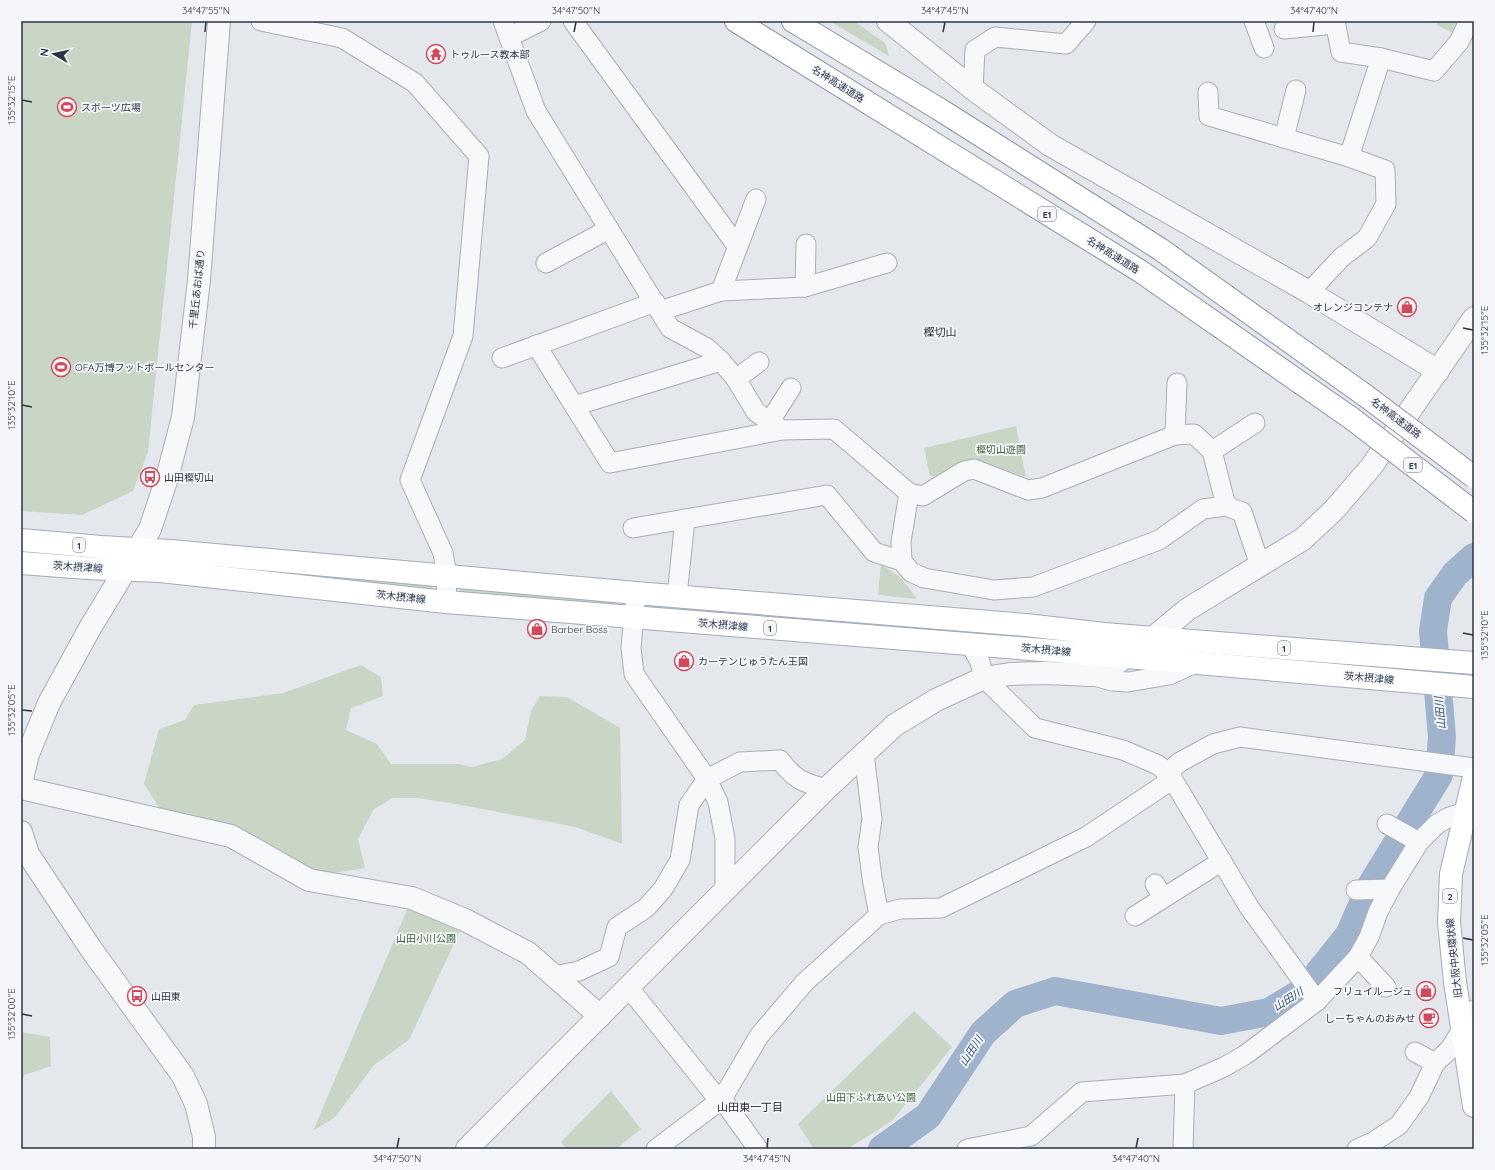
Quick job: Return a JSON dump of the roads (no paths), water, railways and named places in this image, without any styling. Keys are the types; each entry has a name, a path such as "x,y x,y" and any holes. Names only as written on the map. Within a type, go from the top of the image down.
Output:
{"main road":[{"name":"名神高速道路","path":"736,21 1140,271 1351,418 1474,512"},
{"name":"名神高速道路","path":"792,21 945,113 1160,249 1366,396 1474,477"},
{"name":"1","path":"21,540 1010,624 1153,638 1468,662"},
{"name":"茨木摂津線","path":"21,563 160,571 446,602 1467,686"},
{"name":"旧大阪中央環状線","path":"1473,1097 1468,1018 1455,982 1449,922 1451,874 1470,802 1474,777"}],"street":[{"name":"千里丘あおば通り","path":"21,783 28,754 49,704 90,628 150,529 167,478 183,417 199,280 218,21"},
{"path":"261,21 342,38 415,83 479,156 462,336 410,480 443,553 447,576 446,602"},
{"path":"540,21 506,29 536,111 670,328 707,348 721,361 736,379 756,412 776,426"},
{"path":"573,21 737,246"},
{"path":"972,89 975,50 995,37 1066,44 1086,21"},
{"path":"1254,21 1264,48"},
{"path":"1284,29 1335,23 1341,52 1381,58 1434,71 1459,42 1469,21"},
{"path":"895,23 972,89 1050,145 1309,292 1438,371"},
{"path":"1349,157 1381,58"},
{"path":"1284,138 1296,90"},
{"path":"1208,92 1209,116 1349,157 1385,170 1386,204 1367,238 1342,257 1309,292"},
{"path":"721,292 737,246 756,199"},
{"path":"546,263 609,229"},
{"path":"806,244 806,287"},
{"path":"502,358 536,345 657,307 721,292 806,287 887,263"},
{"path":"1091,675 1108,669 1127,657 1188,609 1304,539 1334,510 1371,468 1474,318"},
{"path":"536,345 610,463 776,426 834,429 909,493 924,496 964,470 974,469 1028,490 1042,488 1176,435 1194,434 1212,451 1226,506"},
{"path":"574,406 721,361"},
{"path":"736,379 759,362"},
{"path":"1176,435 1177,383"},
{"path":"776,426 791,388"},
{"path":"1212,451 1255,423"},
{"path":"902,561 901,542 909,493"},
{"path":"632,528 827,495 874,552 902,561 911,572 924,578 994,590 1033,587 1159,540 1203,509 1226,506 1242,512 1260,565"},
{"path":"677,596 685,519"},
{"path":"636,593 631,648 634,674 707,779 718,802 725,839 725,890"},
{"path":"970,644 980,662 984,678 1035,728 1123,750 1158,765 1170,775 1250,907 1317,1001"},
{"path":"467,1149 725,890 826,790 895,725 936,700 984,678 1024,673 1091,675 1112,682 1128,682 1169,675 1195,663"},
{"path":"656,1149 722,1099 759,1036 804,983 879,915 900,909 941,908 1086,837 1164,785 1173,768 1180,762 1206,747 1240,737 1474,768"},
{"path":"864,754 872,819 868,847 879,915"},
{"path":"554,976 579,971 610,957 617,927 646,908 663,889 680,860 689,805 707,779 740,762 780,760 791,774 806,783 826,790"},
{"path":"21,788 231,836 309,880 412,898 465,920 528,953 600,1016"},
{"path":"967,1149 1031,1136 1082,1092 1185,1084 1224,1067 1244,1055 1317,1001 1358,957 1369,937 1378,912 1390,889 1419,842 1437,824 1470,802"},
{"path":"1388,824 1419,842"},
{"path":"21,832 28,854 86,943 183,1076 196,1104 204,1137 204,1149"},
{"path":"1135,916 1159,891 1222,861"},
{"path":"1356,890 1390,889"},
{"path":"1358,957 1386,986"},
{"path":"628,988 714,1094 722,1099 758,1149"},
{"path":"1358,1149 1373,1142 1399,1125 1418,1097 1435,1063 1450,1049 1468,1018"},
{"path":"1415,1052 1435,1063"},
{"path":"1183,1149 1185,1084"}],"waterway":[{"name":"山田川","path":"882,1149 928,1116 983,1033 1015,1004 1055,991 1221,1021 1269,1012 1304,991 1349,935 1370,887 1439,775 1442,737 1433,631 1438,598 1455,574 1474,557"}],"place":[{"name":"トゥルース教本部","path":"436,54"},
{"name":"スポーツ広場","path":"67,107"},
{"name":"オレンジコンテナ","path":"1407,307"},
{"name":"OFA万博フットボールセンター","path":"61,367"},
{"name":"山田樫切山","path":"150,477"},
{"name":"Barber Boss","path":"537,629"},
{"name":"カーテンじゅうたん王国","path":"684,661"},
{"name":"フリュイルージュ","path":"1426,991"},
{"name":"山田東","path":"137,996"},
{"name":"しーちゃんのおみせ","path":"1429,1018"}],"district":[{"name":"樫切山","path":"940,332"},
{"name":"山田東一丁目","path":"750,1107"}],"park label":[{"name":"樫切山遊園","path":"1001,449"},
{"name":"山田小川公園","path":"426,938"},
{"name":"山田下ふれあい公園","path":"871,1097"}]}
